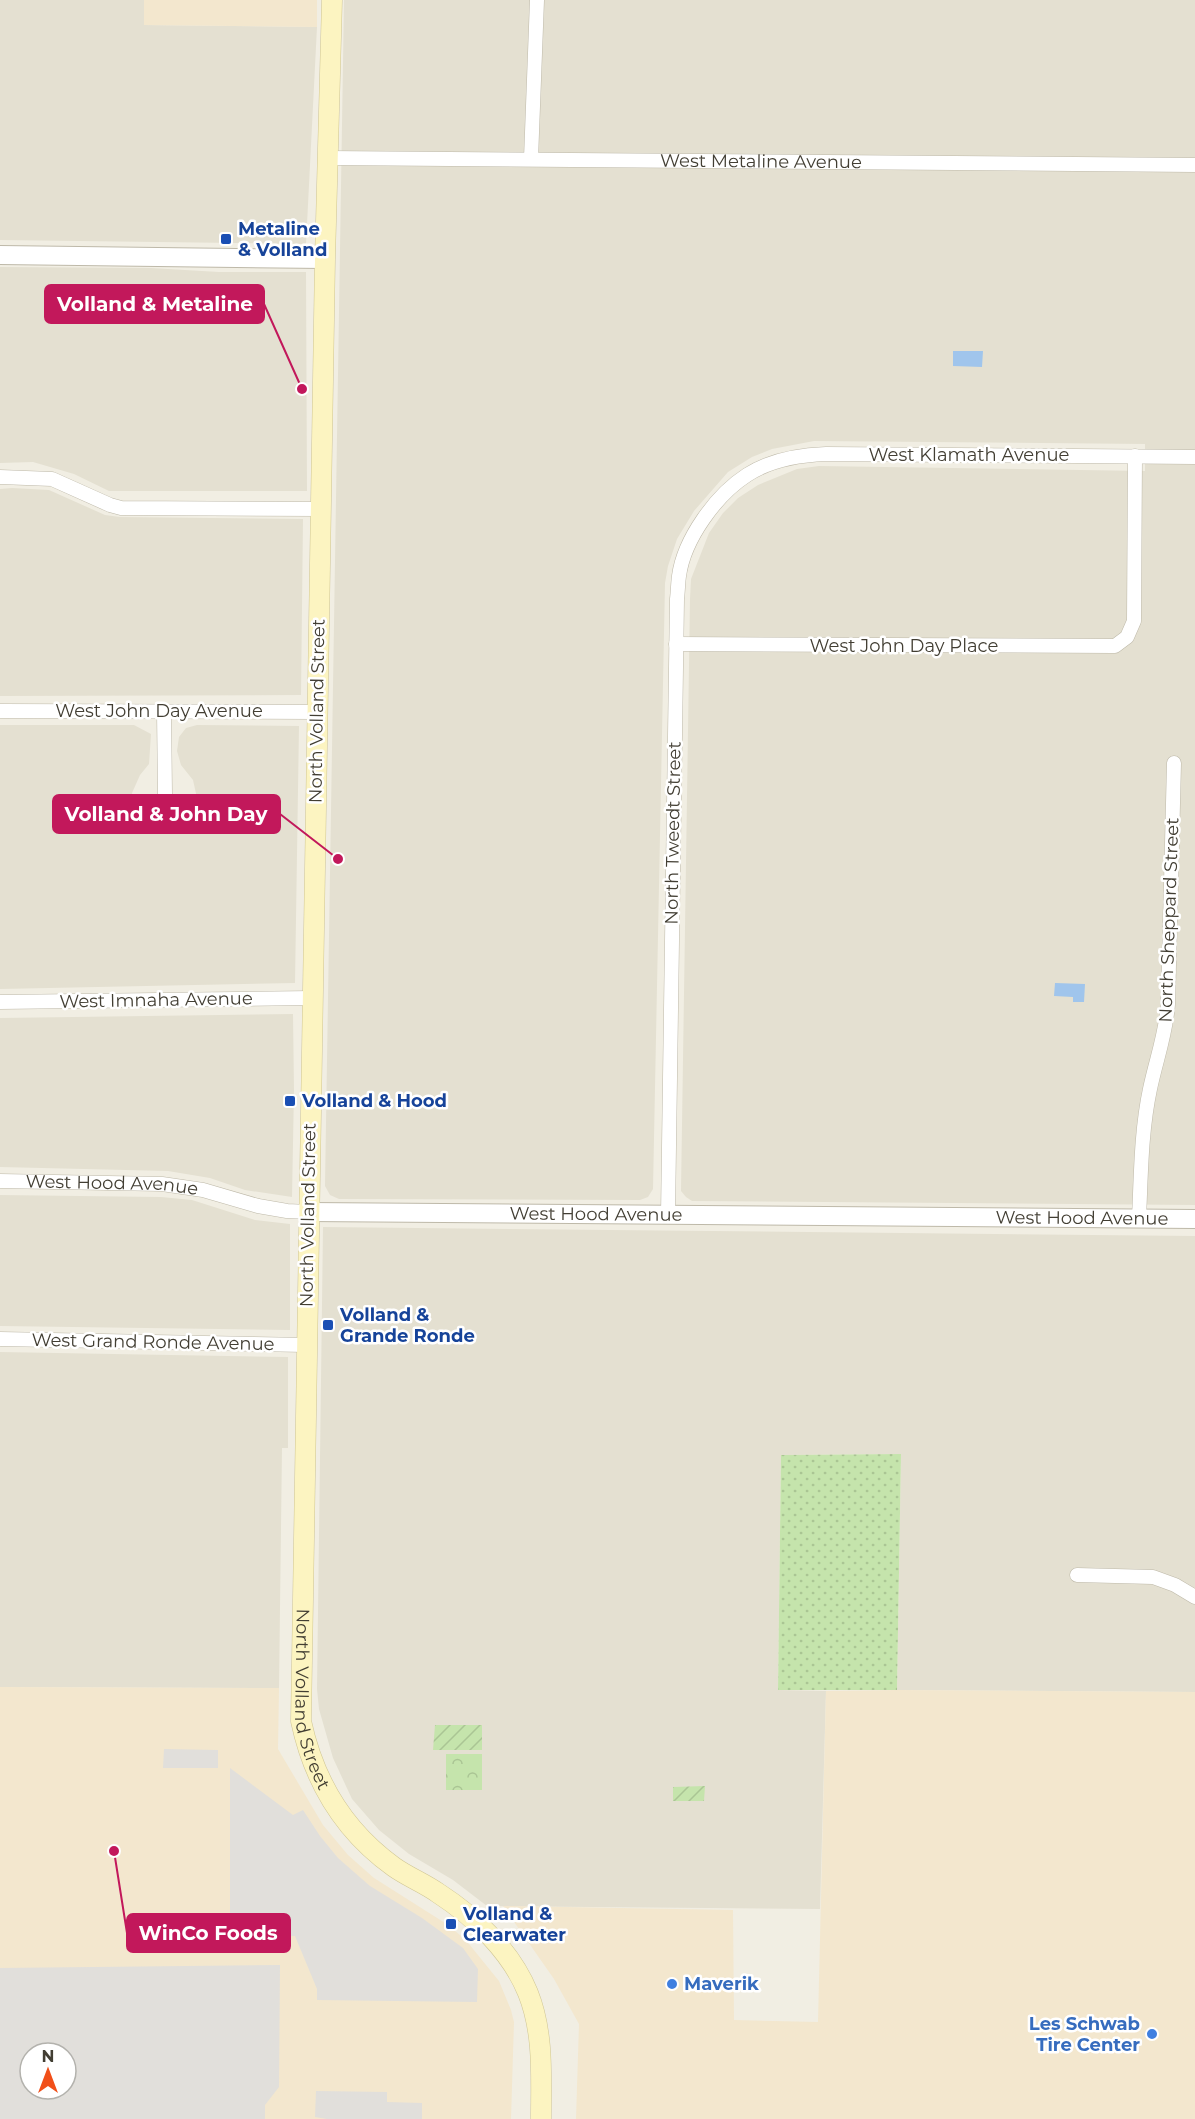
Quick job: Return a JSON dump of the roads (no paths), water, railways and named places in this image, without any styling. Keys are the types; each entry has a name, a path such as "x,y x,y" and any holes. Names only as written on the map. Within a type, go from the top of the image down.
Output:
{"main road":[{"name":"North Volland Street","path":"332,0 324,259 305,1345 301,1721 312,1762 333,1804 347,1824 363,1842 396,1869 436,1891 469,1914 513,1964 528,1990 538,2028 542,2063 541,2119"}],"street":[{"path":"531,159 537,0"},
{"name":"West Metaline Avenue","path":"327,158 1195,165"},
{"path":"0,255 324,259"},
{"name":"West Klamath Avenue","path":"747,475 788,459 819,454 1195,457"},
{"name":"West John Day Place","path":"676,644 1115,646 1127,637 1134,621 1135,456"},
{"name":"North Tweedt Street","path":"668,1215 676,644 679,575 683,559 699,526 713,507 747,475"},
{"path":"0,477 52,479 121,508 321,509"},
{"name":"West John Day Avenue","path":"0,711 317,712"},
{"path":"164,711 165,794"},
{"name":"North Sheppard Street","path":"1139,1218 1145,1114 1166,1027 1168,1004 1174,763"},
{"name":"West Imnaha Avenue","path":"0,1002 312,998"},
{"name":"West Hood Avenue","path":"0,1181 162,1184 203,1190 258,1206 308,1212 1195,1219"},
{"name":"West Grand Ronde Avenue","path":"0,1339 305,1345"},
{"path":"1077,1575 1153,1577 1175,1585 1195,1597"}],"water":[{"path":"953,351 983,351 982,367 953,366"},
{"path":"1055,983 1085,984 1084,1002 1073,1002 1073,997 1054,996"}],"place":[{"name":"Metaline & Volland","path":"226,239"},
{"name":"Volland & Metaline","path":"302,389"},
{"name":"Volland & John Day","path":"338,859"},
{"name":"Volland & Hood","path":"290,1101"},
{"name":"Volland & Grande Ronde","path":"328,1325"},
{"name":"WinCo Foods","path":"114,1851"},
{"name":"Volland & Clearwater","path":"451,1924"},
{"name":"Maverik","path":"672,1984"},
{"name":"Les Schwab Tire Center","path":"1152,2034"}]}
